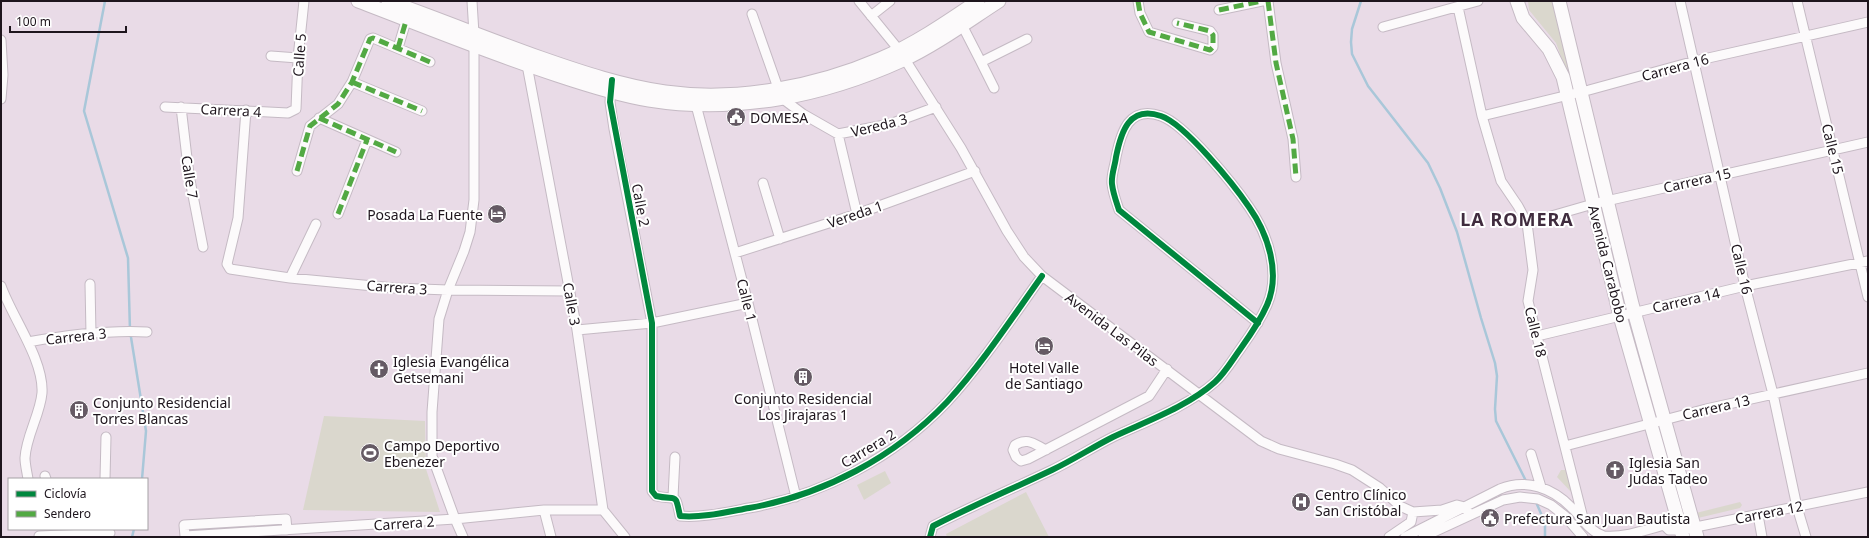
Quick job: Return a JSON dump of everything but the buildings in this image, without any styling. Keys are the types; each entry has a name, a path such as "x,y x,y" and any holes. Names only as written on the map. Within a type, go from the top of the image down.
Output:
{"street":[{"name":"Calle 5","path":"296,109 298,58 304,1"},
{"path":"358,1 406,20 586,74 649,100 696,105 743,104 780,94 881,59 901,55 962,25 999,1"},
{"path":"388,1 527,65 611,85 692,94 780,94"},
{"path":"463,537 432,456 432,412 438,327 448,290 466,245 474,200 474,40 472,1"},
{"name":"Avenida Las Pilas","path":"859,1 901,55 936,107 975,171 996,211 1024,257 1042,276 1261,441 1279,449 1352,470 1384,491 1400,506 1413,512"},
{"path":"871,16 890,1"},
{"path":"901,55 978,1"},
{"path":"1138,1 1140,13 1149,32 1210,50 1213,47 1213,35 1210,31 1177,23"},
{"path":"1219,10 1262,1"},
{"path":"1268,1 1276,63 1293,138 1296,177"},
{"path":"1383,27 1478,1"},
{"name":"Avenida Carabobo","path":"1517,1 1523,18 1556,60 1563,77 1567,95 1635,313 1696,532"},
{"name":"Avenida Carabobo","path":"1559,1 1581,91 1620,316 1651,422 1675,534"},
{"name":"Calle 16","path":"1680,1 1695,61 1745,286 1773,394 1797,507 1806,537"},
{"name":"Calle 15","path":"1797,1 1833,150 1864,262 1868,297"},
{"name":"Calle 18","path":"1458,6 1482,116 1501,181 1518,206 1527,223 1533,270 1528,302 1584,522"},
{"path":"752,14 780,94"},
{"path":"398,48 406,20"},
{"name":"Carrera 16","path":"1482,116 1695,61 1868,22"},
{"path":"962,25 994,88"},
{"path":"297,171 310,126 318,118 334,108 352,82 370,39 373,38 430,62"},
{"path":"981,62 1028,39"},
{"path":"1,40 3,75 1,99"},
{"path":"271,56 298,58"},
{"name":"Calle 3","path":"527,65 577,330 603,510"},
{"path":"352,82 422,111"},
{"name":"Calle 2","path":"611,85 614,129 652,323 652,492 656,496 673,497"},
{"name":"Vereda 3","path":"780,94 803,114 838,134 890,124 936,107"},
{"name":"Calle 1","path":"696,105 748,303 796,497"},
{"name":"Carrera 4","path":"165,106 288,113 296,109"},
{"name":"Calle 7","path":"181,107 189,175 203,247"},
{"name":"Carrera 3","path":"246,110 238,218 227,264 233,270 290,278 448,290 570,291"},
{"path":"930,537 933,526 1054,469 1107,440 1200,394 1217,381 1258,322 1270,297 1272,271 1270,251 1260,222 1246,203 1210,160 1171,119 1159,115 1149,114 1138,115 1130,119 1119,143 1112,181 1118,210 1258,322"},
{"path":"318,118 396,152"},
{"path":"838,134 858,214"},
{"path":"338,214 366,140"},
{"name":"Carrera 15","path":"1527,223 1600,203 1868,142"},
{"name":"Vereda 1","path":"735,253 858,214 975,171"},
{"path":"763,184 780,239"},
{"path":"290,278 316,224"},
{"name":"Carrera 14","path":"1537,336 1745,286 1864,262"},
{"name":"Carrera 2","path":"673,497 678,503 680,516 689,517 763,506 796,497 870,464 901,443 922,426 947,402 969,375 1042,276"},
{"path":"90,284 91,334"},
{"path":"1,286 12,312 28,342 36,363 42,392 25,457 28,478"},
{"path":"577,330 652,323 748,303"},
{"name":"Carrera 3","path":"28,342 71,335 130,331 147,332"},
{"path":"1046,450 1149,396 1166,369"},
{"name":"Carrera 13","path":"1565,446 1651,422 1868,373"},
{"path":"105,478 106,437"},
{"path":"1531,454 1537,486"},
{"path":"673,497 675,457"},
{"path":"1423,537 1507,486 1537,486 1567,503 1584,522"},
{"name":"Carrera 12","path":"1584,522 1596,532 1604,536 1634,534 1664,525 1675,534 1696,532 1758,515 1868,492"},
{"path":"1405,537 1468,511 1510,497 1526,497 1538,499 1559,511 1583,537"},
{"path":"1389,537 1411,522 1413,512 1442,510 1457,504 1468,511"},
{"path":"544,510 551,537"},
{"name":"Carrera 2","path":"185,536 184,525 286,519 287,530 309,533 544,510 603,510"},
{"path":"603,510 625,537"},
{"path":"1758,515 1762,537"},
{"path":"39,534 110,533"}],"shaded area":[{"path":"1528,1 1556,1 1574,78 1569,79 1556,43 1529,10"},
{"name":"Campo Deportivo Ebenezer","path":"324,416 425,421 426,469 440,512 303,510"},
{"path":"1561,470 1567,470 1572,493 1557,477"},
{"path":"885,471 891,483 864,500 857,485"},
{"path":"1026,492 1049,537 947,537 946,534"},
{"path":"1740,502 1742,505 1740,508 1698,518 1696,513"}],"waterway":[{"path":"105,1 84,111 128,258 130,331 146,431 142,478"},
{"path":"1361,1 1352,29 1352,54 1368,86 1428,163 1440,188 1457,232 1495,363 1497,376 1495,409 1496,421 1527,483"},
{"path":"1536,502 1545,523 1545,537"},
{"path":"132,537 134,530"}],"marked path":[{"path":"1138,1 1140,13 1149,32 1210,50 1213,47 1213,35 1210,31 1177,23"},
{"path":"1219,10 1262,1"},
{"path":"1268,1 1276,63 1293,139 1296,177"},
{"path":"398,48 406,21"},
{"path":"297,171 310,126 338,104 352,82 370,39 373,38 430,62"},
{"path":"352,82 422,111"},
{"path":"319,118 396,152"},
{"path":"338,214 367,140"}],"cycle path":[{"path":"612,80 610,102 652,323 652,491 656,496 674,498 676,500 680,516 697,516 749,508 804,494 856,471 881,456 905,440 927,422 947,402 985,357 1042,276"},
{"path":"930,537 933,526 1060,466 1113,437 1179,406 1204,391 1226,370 1252,332 1255,327 1258,322 1267,305 1273,280 1270,254 1262,229 1249,207 1208,156 1183,130 1161,116 1141,114 1134,118 1128,123 1124,130 1118,148 1113,174 1112,187 1119,210 1258,323"}],"place":[{"name":"DOMESA","path":"736,117"},
{"name":"Posada La Fuente","path":"497,214"},
{"name":"Hotel Valle de Santiago","path":"1044,346"},
{"name":"Iglesia Evangélica Getsemani","path":"379,369"},
{"name":"Conjunto Residencial Los Jirajaras 1","path":"803,377"},
{"name":"Conjunto Residencial Torres Blancas","path":"79,410"},
{"name":"Campo Deportivo Ebenezer","path":"370,453"},
{"name":"Iglesia San Judas Tadeo","path":"1615,470"},
{"name":"Centro Clínico San Cristóbal","path":"1301,502"},
{"name":"Prefectura San Juan Bautista","path":"1490,518"}],"district":[{"name":"LA ROMERA","path":"1517,219"}]}
